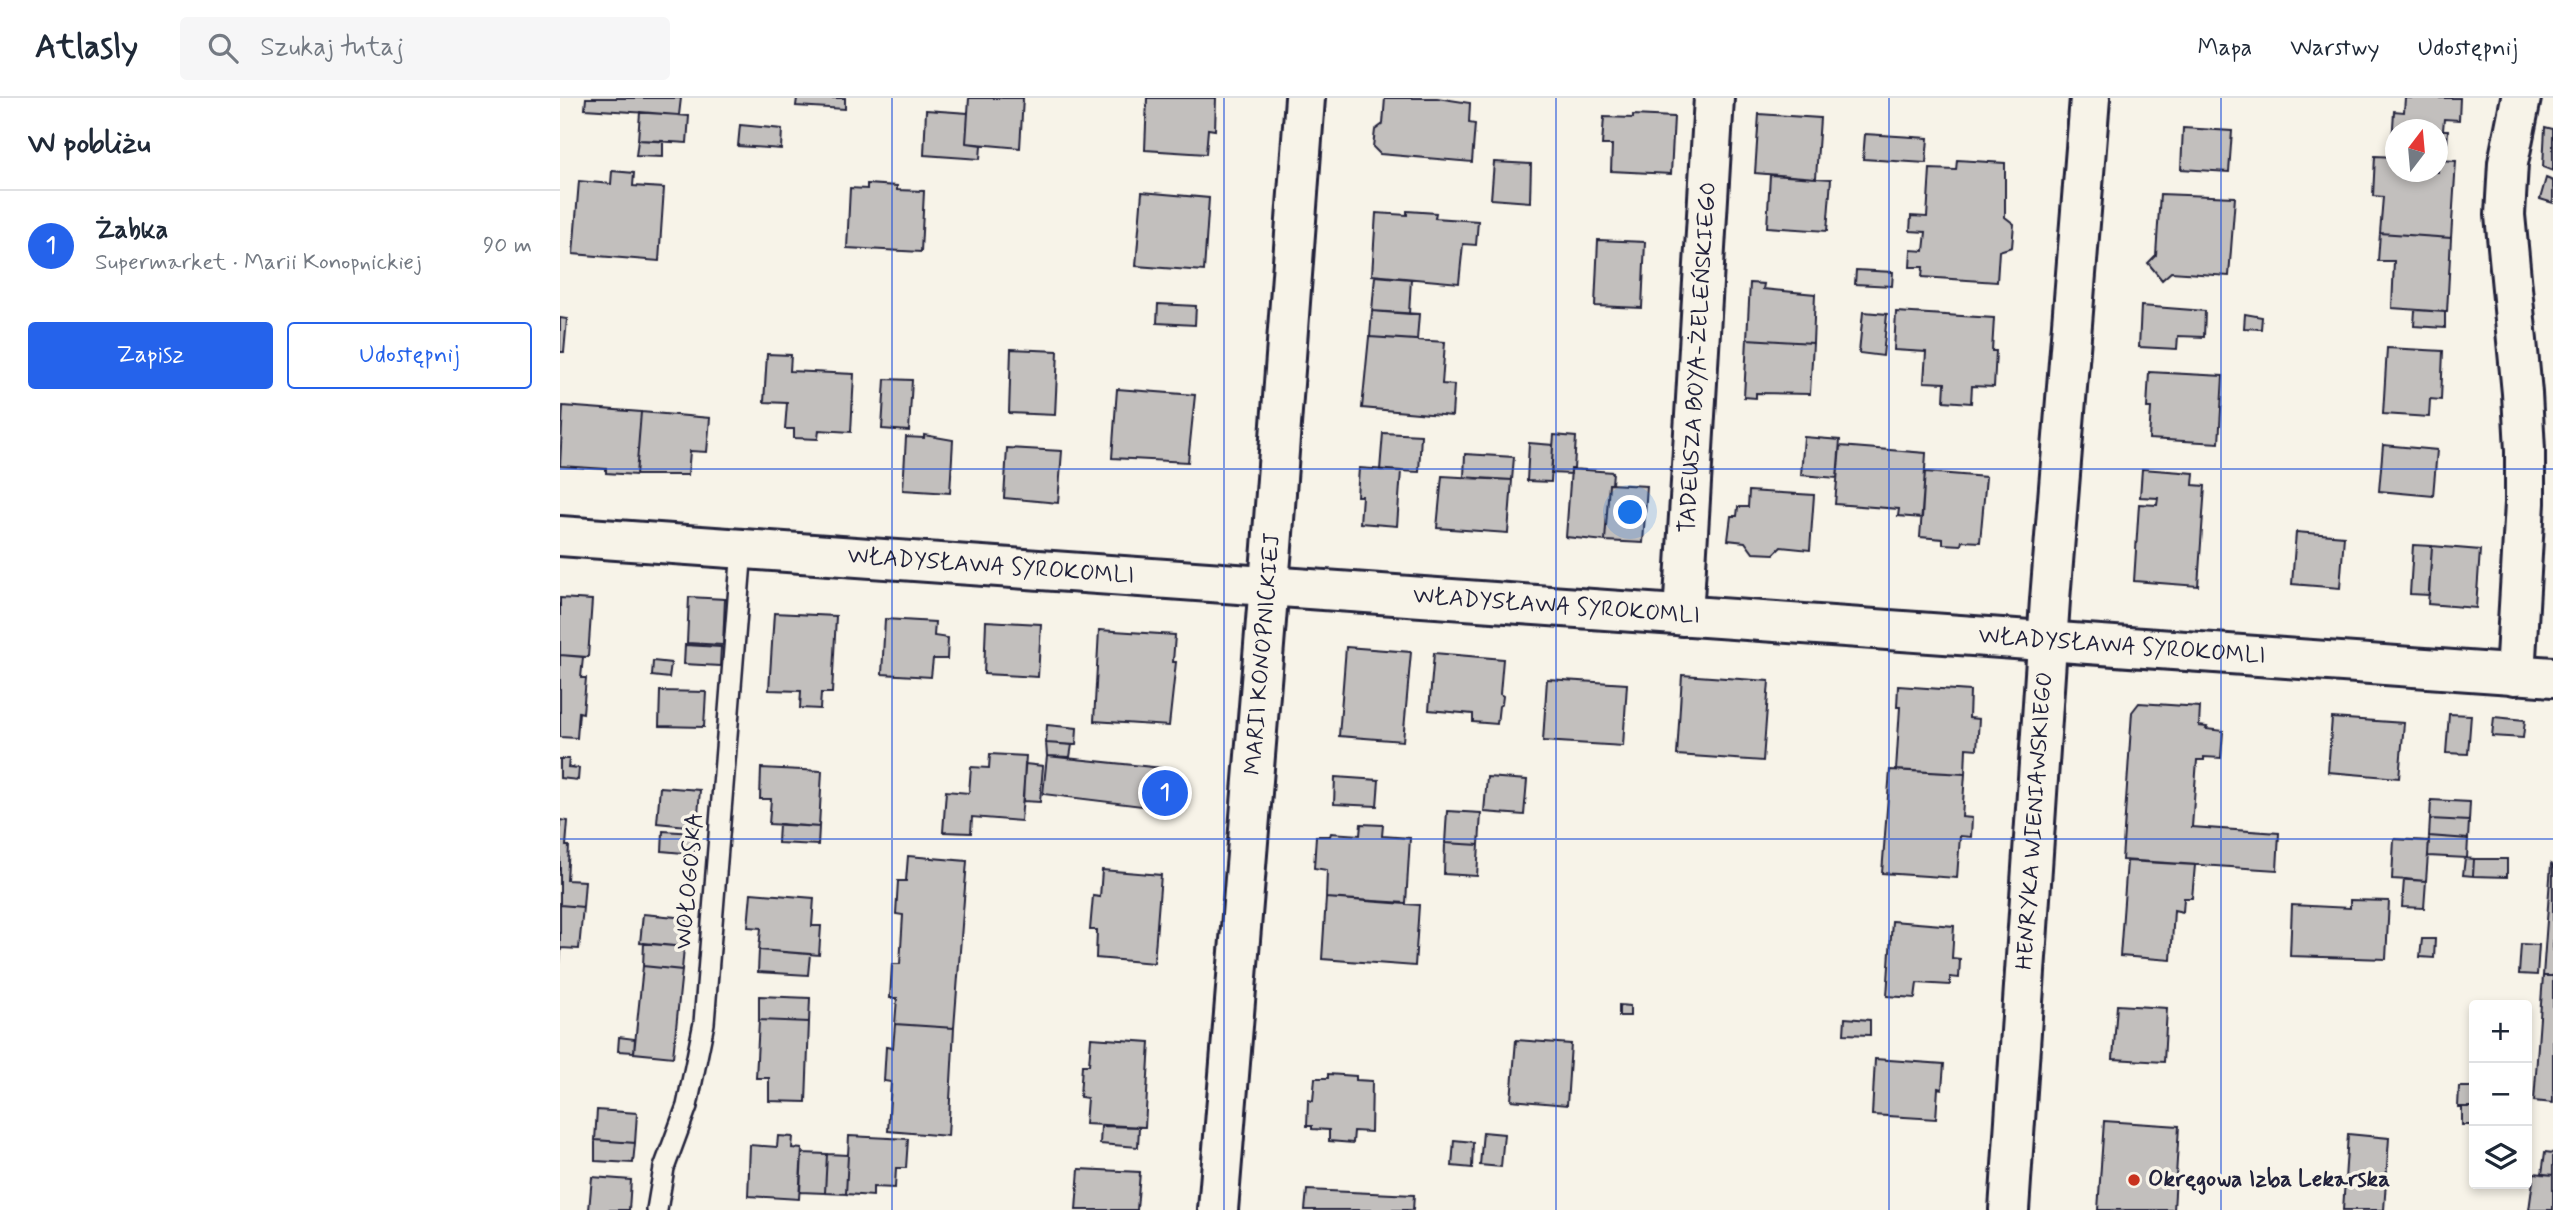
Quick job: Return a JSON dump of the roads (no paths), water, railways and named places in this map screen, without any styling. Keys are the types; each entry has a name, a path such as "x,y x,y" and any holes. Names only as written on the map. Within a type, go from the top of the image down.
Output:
{"street":[{"name":"MARII KONOPNICKIEJ","path":"1219,1210 1305,98"},
{"name":"TADEUSZA BOYA-ŻELEŃSKIEGO","path":"1683,616 1714,98"},
{"name":"HENRYKA WIENIAWSKIEGO","path":"2009,1210 2048,642 2090,98"},
{"path":"2515,675 2525,503 2525,451 2505,215 2508,163 2521,98"},
{"name":"WŁADYSŁAWA SYROKOMLI","path":"560,536 2553,677"}],"lane":[{"name":"WOŁOGOSKA","path":"657,1210 664,1168 687,1106 704,1023 742,549"}],"place":[{"name":"Żabka","path":"1165,793"},
{"name":"Okręgowa Izba Lekarska","path":"2134,1180"}]}
